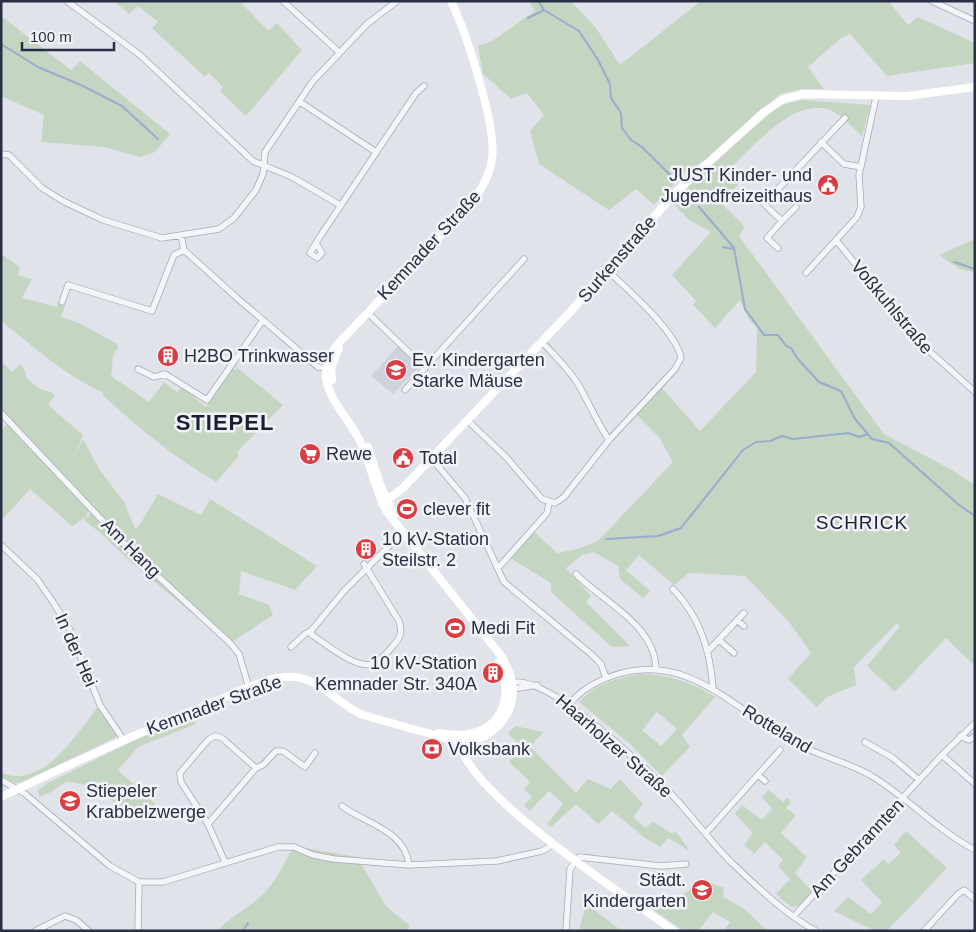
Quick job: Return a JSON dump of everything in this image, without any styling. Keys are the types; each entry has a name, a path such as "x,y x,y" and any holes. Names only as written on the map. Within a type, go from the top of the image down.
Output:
{"main road":[{"name":"Kemnader Straße","path":"329,368 331,353 345,336 474,200 485,182 491,166 493,149 490,126 469,48 451,1"},
{"name":"Surkenstraße","path":"384,502 402,489 542,342 675,193 764,112 778,102 803,94 876,97 907,96 975,87"},
{"path":"329,368 330,393 358,433 393,521 476,624 498,659 511,685 504,713 484,729 462,738 462,752 496,795 554,844 674,931"},
{"name":"Kemnader Straße","path":"1,797 124,739 249,688 286,677 302,678 318,685 354,712 428,732 462,738 469,742 494,730 504,713"},
{"path":"469,742 472,766"}],"street":[{"path":"68,1 140,55 253,160 292,177 340,205"},
{"path":"283,1 339,52"},
{"path":"1,154 9,155 32,180 56,197 103,220 162,238 214,230 228,224 256,190 261,180 266,152 313,81 339,52 375,17 397,1"},
{"path":"932,1 975,20"},
{"path":"316,242 416,93 424,86"},
{"path":"806,273 857,216 861,207 861,167 876,97"},
{"path":"300,102 376,152"},
{"path":"782,220 764,204 845,118"},
{"path":"821,142 844,164 861,167"},
{"path":"778,248 767,238 796,207"},
{"path":"181,235 184,250 318,366 329,368"},
{"name":"Voßkuhlstraße","path":"836,240 916,339 975,392"},
{"path":"62,302 68,285 152,310 174,255 184,250"},
{"path":"405,390 511,277 524,259"},
{"path":"467,420 512,464 542,499 549,503 555,503 564,497 609,440 675,369 680,358 676,344 658,321 607,270"},
{"path":"366,312 424,368"},
{"path":"138,369 154,377 165,374 207,400 263,320"},
{"path":"542,342 565,365 578,384 598,424 609,440"},
{"name":"Am Hang","path":"1,413 134,554 231,644 239,654 249,688"},
{"path":"431,458 465,498 498,568 511,590 527,598 532,605 592,654 601,664 606,678"},
{"path":"498,568 546,513 549,503"},
{"path":"291,647 311,631 344,591 368,570 403,532"},
{"name":"In der Hei","path":"1,545 37,579 57,608 69,628 100,705 124,739"},
{"path":"311,631 312,635 357,664 373,664 392,647 399,638 402,627 364,564"},
{"path":"576,574 636,626 654,654 656,670"},
{"path":"673,589 698,623 708,651 712,688"},
{"path":"708,651 744,613"},
{"path":"737,620 744,626"},
{"path":"719,640 734,653"},
{"name":"Rotteland","path":"569,705 581,692 606,678 630,671 656,670 683,675 712,688 789,740 869,775 903,798 949,835 975,850"},
{"name":"Haarholzer Straße","path":"511,685 538,685 569,705 647,770 730,860 794,916 816,931"},
{"name":"Am Gebrannten","path":"794,916 967,728 975,723"},
{"path":"960,736 969,740 975,734 967,728"},
{"path":"225,862 208,824 180,777 180,773 208,740 218,737 256,768"},
{"path":"865,742 894,758 919,780"},
{"path":"208,824 256,768 278,750 303,766 306,765 315,753"},
{"path":"706,833 780,750"},
{"path":"942,755 975,784"},
{"path":"758,775 765,781"},
{"path":"1,780 18,789 110,866 139,882 163,882 261,850 285,846 326,858 408,865 497,860 542,851 554,844"},
{"path":"342,806 393,836 405,849 408,865"},
{"path":"566,931 570,869 575,860 582,856 662,866 686,864"},
{"path":"138,931 139,882"},
{"path":"924,931 958,894 964,890 975,899"},
{"path":"35,931 65,916 76,920 89,931"}],"shaded area":[{"name":"Ev. Kindergarten Starke Mäuse","path":"398,346 420,367 393,394 371,376"}],"green space":[{"path":"114,1 239,1 269,31 277,23 302,50 246,116 220,91 223,87 209,73 205,77 152,28 158,22 138,6 129,14"},
{"path":"529,1 571,1 596,28 620,65 701,1 888,1 908,25 918,17 975,43 975,63 887,76 850,34 841,38 808,67 824,89 801,89 780,94 708,158 685,173 654,205 636,189 609,210 539,164 530,131 544,115 527,93 511,99 483,74 478,46 492,41 535,11"},
{"path":"1,16 71,70 80,61 170,134 155,152 140,157 104,147 41,142 44,115 1,96"},
{"path":"803,100 870,105 862,136 844,119 832,111 819,108 805,110 791,116 764,136 731,167 743,180 720,202 745,227 739,236 884,434 952,470 975,485 975,666 946,638 895,692 867,666 900,626 897,623 854,667 856,685 827,697 817,707 788,679 811,653 789,622 745,576 689,573 674,585 639,555 626,570 650,591 643,598 620,579 618,566 594,552 582,555 566,568 591,596 586,602 630,646 612,647 551,592 551,583 510,558 533,531 557,553 577,549 598,541 673,462 659,437 637,415 662,388 700,431 756,372 757,328 748,318 740,300 715,328 693,305 696,301 672,275 711,232 689,220 673,203 701,173 780,105"},
{"path":"975,239 975,272 960,269 939,255"},
{"path":"1,254 20,267 18,275 32,279 22,298 57,307 59,300 66,302 61,317 81,324 117,344 118,348 113,356 111,376 149,402 164,382 177,392 182,387 206,407 232,368 237,370 234,365 283,405 237,452 239,456 216,482 157,442 116,407 103,393 63,369 1,321"},
{"path":"1,361 12,372 21,364 26,373 25,376 39,388 55,395 48,405 83,435 73,460 83,439 99,469 124,502 135,529 139,526 158,494 201,515 210,499 317,566 295,590 241,571 239,594 269,605 273,615 232,642 135,552 93,508 95,502 92,506 1,410"},
{"path":"8,423 89,509 86,517 72,526 30,489 1,521 1,430"},
{"path":"91,511 196,613 194,615 86,521 84,519 89,516"},
{"path":"650,674 670,677 697,687 715,697 682,735 690,747 662,776 630,744 579,702 599,686 631,676","holes":["657,712 677,729 661,746 642,730"]},
{"path":"99,706 117,736 115,738 22,782 14,783 1,777 1,773 17,776 32,773 45,766 69,744"},
{"path":"193,716 196,724 138,747 118,770 155,804 139,822 95,787 67,781 39,797 38,790 48,783 135,740"},
{"path":"515,726 543,732 530,747 576,793 588,779 611,789 620,779 643,804 633,817 645,828 653,822 671,833 676,832 690,851 668,838 660,847 644,837 612,811 598,824 576,804 551,827 547,824 563,804 549,791 530,811 524,806 532,796 524,789 530,782 509,762 522,747 508,734"},
{"path":"769,790 783,802 787,798 791,802 786,808 796,815 781,833 807,857 795,873 812,891 799,906 791,907 776,894 790,879 778,866 783,860 765,842 754,854 744,845 753,833 735,814 742,805 762,820 772,809 762,797"},
{"path":"906,831 947,868 887,931 875,931 834,911 848,897 871,914 882,902 861,880 884,859 888,864 901,853 894,845"},
{"path":"294,846 357,857 386,906 410,926 407,931 217,931 265,892 279,873"},
{"path":"702,879 724,888 723,897 743,908 768,931 724,931 730,922 713,912 698,931 684,931 652,909 678,899"},
{"path":"586,904 622,931 579,931"}],"waterway":[{"path":"538,1 544,10 579,31 598,60 610,84 611,98 621,113 622,128 631,140 642,147 673,178"},
{"path":"528,18 544,10"},
{"path":"1,44 38,67 81,85 122,106 158,139"},
{"path":"699,207 734,248 745,309 764,335 778,335 819,382 841,391 855,419 872,439 889,443 959,505 975,516"},
{"path":"723,247 733,249"},
{"path":"954,262 975,269"},
{"path":"606,539 658,536 681,528 743,450 756,442 770,441 782,436 793,439 848,433 859,437 868,434"},
{"path":"243,931 248,923"}],"place":[{"name":"JUST Kinder- und Jugendfreizeithaus","path":"828,185"},
{"name":"H2BO Trinkwasser","path":"168,356"},
{"name":"Ev. Kindergarten Starke Mäuse","path":"396,370"},
{"name":"Rewe","path":"310,454"},
{"name":"Total","path":"403,458"},
{"name":"clever fit","path":"407,509"},
{"name":"10 kV-Station Steilstr. 2","path":"366,549"},
{"name":"Medi Fit","path":"455,628"},
{"name":"10 kV-Station Kemnader Str. 340A","path":"493,673"},
{"name":"Volksbank","path":"432,749"},
{"name":"Stiepeler Krabbelzwerge","path":"70,801"},
{"name":"Städt. Kindergarten","path":"702,890"}],"district":[{"name":"STIEPEL","path":"225,422"},
{"name":"SCHRICK","path":"862,522"}]}
